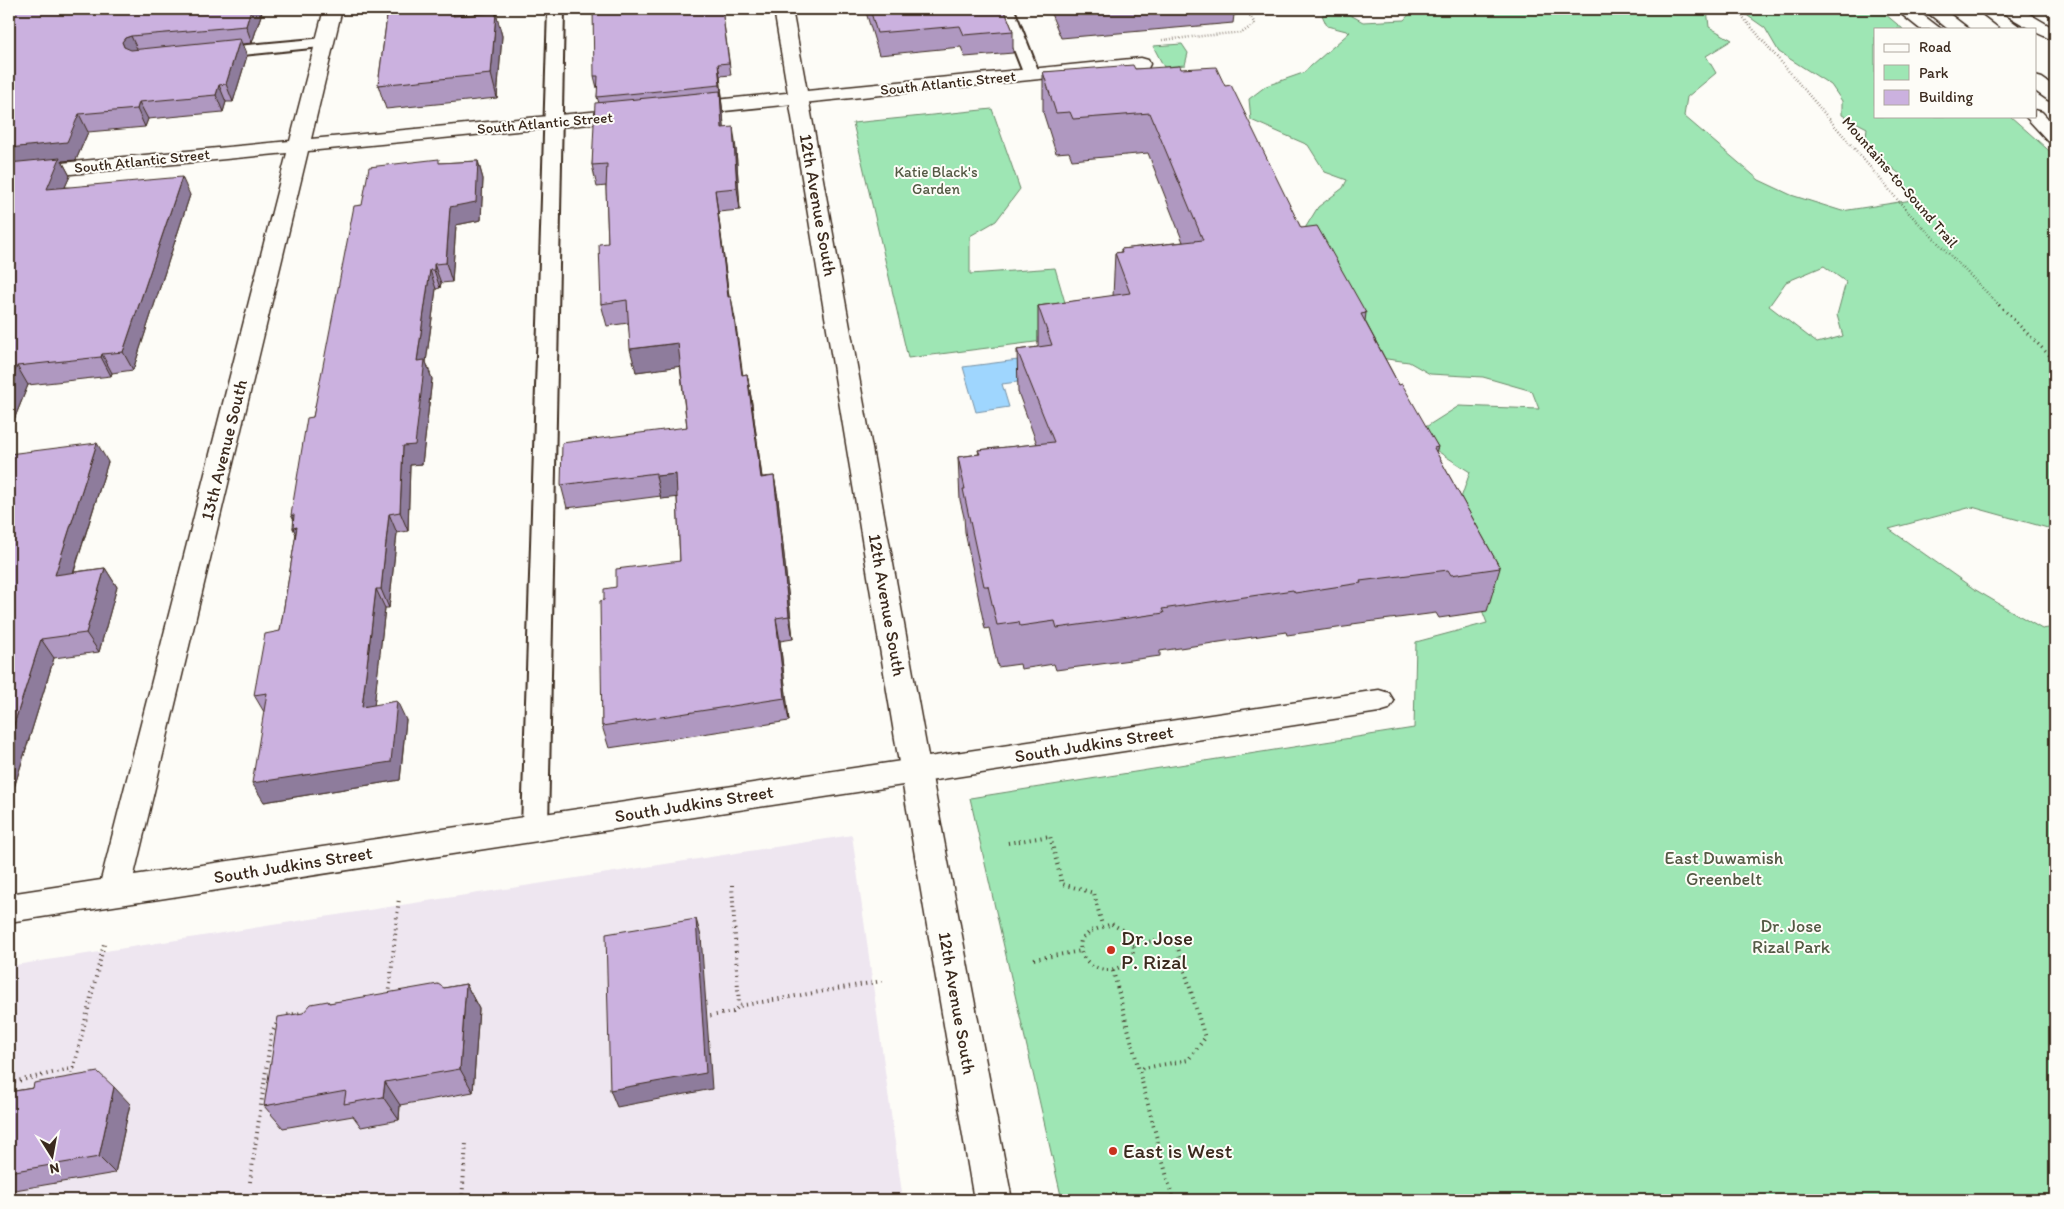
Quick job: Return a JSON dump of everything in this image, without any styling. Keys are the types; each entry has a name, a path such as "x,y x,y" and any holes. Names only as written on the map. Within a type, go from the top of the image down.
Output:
{"main road":[{"name":"13th Avenue South","path":"114,892 333,9"},
{"name":"12th Avenue South","path":"783,9 800,98 915,770 993,1200"},
{"path":"1904,9 1931,28"},
{"path":"1932,9 1959,28"},
{"path":"1984,9 2012,28"},
{"path":"2008,9 2029,28"},
{"path":"2036,34 2046,43"},
{"name":"South Atlantic Street","path":"9,174 1142,64"},
{"path":"2036,83 2055,96"},
{"path":"2036,117 2055,137"},
{"name":"South Judkins Street","path":"9,908 1379,701"}],"lane":[{"path":"536,828 556,9"},
{"path":"1006,9 1032,75"},
{"path":"198,55 324,43"}],"path":[{"path":"1154,41 1243,32 1255,24 1246,9"},
{"name":"Mountains-to-Sound Trail","path":"1736,9 1759,33 1908,212 1958,266 2055,361"},
{"path":"1008,843 1050,836 1062,884 1094,893 1102,924"},
{"path":"732,885 739,1006"},
{"path":"388,999 399,897"},
{"path":"1102,924 1112,924 1122,928 1129,934 1133,944 1134,952 1131,961 1123,968 1113,971 1102,970 1093,966 1085,960 1081,951 1081,943 1085,934 1092,928 1102,924"},
{"path":"1133,944 1175,938 1205,1038 1188,1060 1139,1069"},
{"path":"69,1086 104,944"},
{"path":"1034,959 1081,951"},
{"path":"1113,971 1173,1200"},
{"path":"705,1017 733,1012 739,1006 882,981"},
{"path":"250,1182 271,1035 277,1023 287,1015 305,1012"},
{"path":"9,1083 74,1068"},
{"path":"462,1200 466,1143"}],"shaded area":[{"path":"852,835 903,1200 9,1200 9,966"}],"green space":[{"name":"East Duwamish Greenbelt","path":"1414,9 1707,9 1709,27 1732,40 1706,56 1716,73 1687,97 1684,116 1759,180 1791,195 1842,211 1912,200 1901,175 1865,147 1867,128 1842,115 1842,101 1831,85 1779,52 1765,28 1738,9 1879,9 1902,28 1874,28 1874,118 2012,118 2055,156 2055,530 1972,507 1889,529 1974,589 2042,629 2055,627 2055,1200 1062,1200 970,798 1414,728 1416,642 1487,623 1455,541 1459,504 1470,472 1431,447 1421,430 1459,406 1539,409 1532,391 1483,377 1430,374 1409,362 1372,357 1299,238 1318,207 1343,188 1347,180 1325,172 1308,145 1251,120 1249,99 1266,86 1303,73 1350,32 1327,26 1322,15 1345,12 1363,22 1404,20","holes":["1824,266 1846,282 1837,315 1843,336 1817,343 1769,306 1786,282"]},
{"path":"1182,44 1188,53 1185,65 1164,67 1153,46"},
{"name":"Katie Black's Garden","path":"992,109 1020,189 996,221 970,236 970,274 1055,268 1075,337 908,358 853,123"}],"water":[{"path":"1018,360 1025,381 1002,384 1009,407 976,412 963,367"}],"building":[{"path":"9,9 251,9 246,26 131,36 125,38 122,42 124,47 131,50 240,39 226,84 219,85 216,95 139,102 137,109 79,114 67,142 9,148"},
{"path":"388,9 454,9 453,16 496,13 491,74 378,85"},
{"path":"593,9 722,9 729,63 718,64 720,85 597,97 598,76 594,76"},
{"path":"870,9 1004,9 1013,31 964,35 960,26 877,33"},
{"path":"1133,65 1135,69 1180,66 1181,69 1216,67 1225,86 1231,85 1301,228 1317,226 1366,313 1361,314 1399,385 1402,384 1438,447 1434,448 1500,568 1451,575 1448,570 1360,581 1361,583 1295,593 1293,590 1162,609 1164,613 1057,628 1055,621 1020,626 1019,622 997,625 988,586 984,586 958,457 980,454 978,450 1054,442 1017,350 1052,345 1038,306 1130,293 1115,253 1122,252 1121,249 1203,240 1150,113 1073,119 1070,112 1056,113 1043,72"},
{"path":"720,91 722,128 733,127 737,188 715,190 728,297 731,297 742,375 747,374 761,478 774,476 789,616 776,618 785,698 602,726 600,601 604,600 604,589 616,587 616,569 680,561 676,474 656,476 656,473 561,485 562,443 687,427 678,343 630,349 627,300 601,304 599,244 608,243 607,164 592,165 595,103"},
{"path":"60,158 47,189 182,177 123,352 102,354 101,357 17,366 9,385 9,163"},
{"path":"439,159 439,163 478,161 476,202 450,207 446,263 434,264 434,270 430,270 417,361 425,360 415,445 403,446 400,512 389,514 381,589 376,589 362,707 397,701 391,762 252,783 267,693 254,695 265,634 280,631 297,527 293,528 294,515 291,515 307,418 313,417 354,206 362,205 369,167"},
{"path":"97,443 55,575 105,568 86,633 41,639 9,740 9,454"},
{"path":"696,919 706,1073 610,1090 606,934"},
{"path":"438,984 444,988 466,984 460,1069 385,1082 383,1097 344,1104 346,1091 264,1106 278,1017 303,1013 311,1004 328,1001 329,1003"},
{"path":"98,1072 114,1087 99,1157 9,1172 9,1092 33,1088 34,1083"}],"place":[{"name":"Dr. Jose P. Rizal","path":"1111,950"},
{"name":"East is West","path":"1113,1151"}],"park label":[{"name":"Dr. Jose Rizal Park","path":"1791,936"}]}
